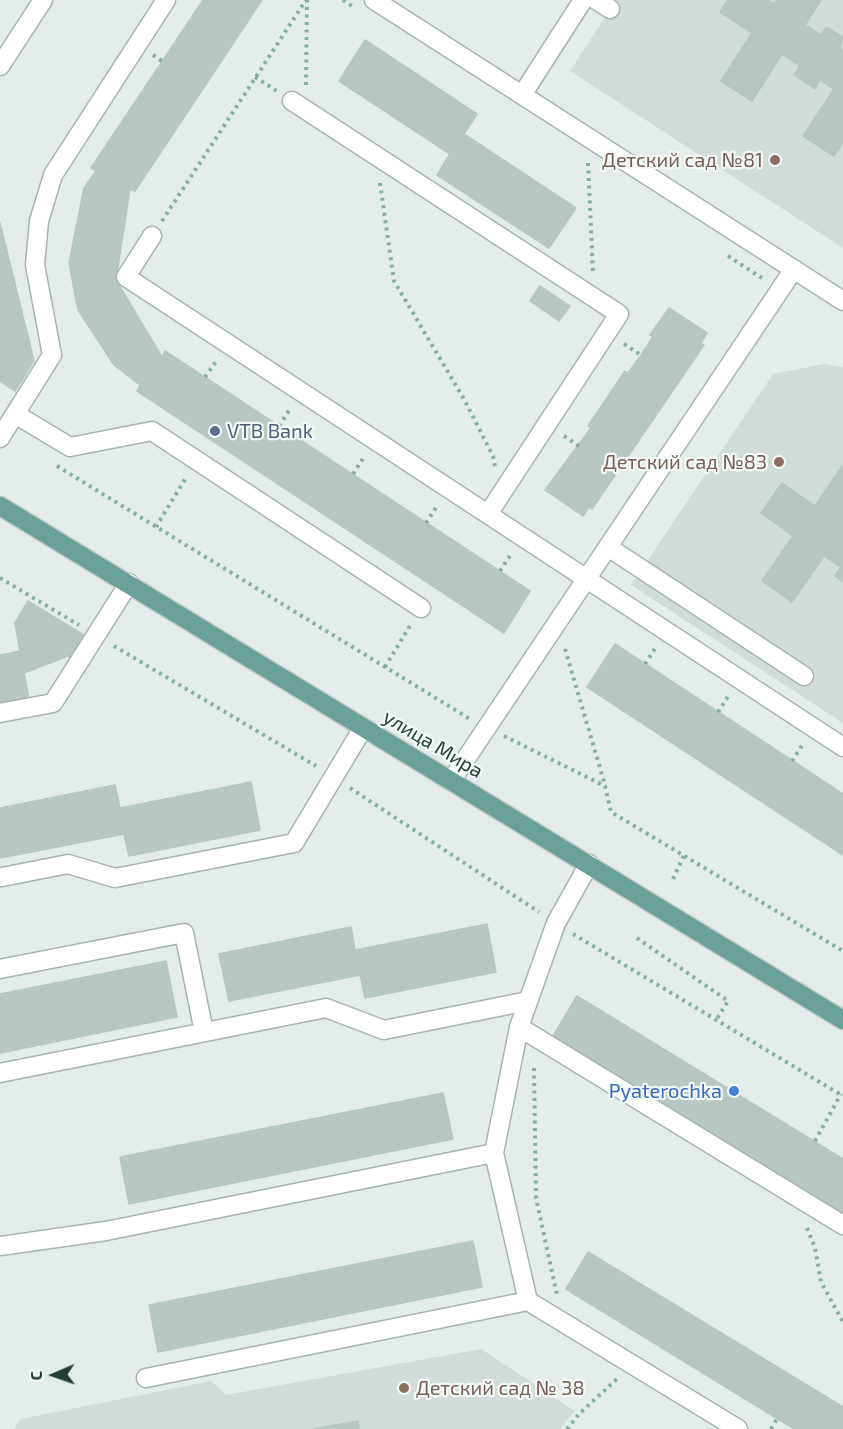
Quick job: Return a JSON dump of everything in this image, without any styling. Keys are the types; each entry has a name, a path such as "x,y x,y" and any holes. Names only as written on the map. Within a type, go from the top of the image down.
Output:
{"main road":[{"name":"улица Мира","path":"0,506 843,1020"}],"lane":[{"path":"0,66 44,0"},
{"path":"0,438 52,355 35,265 39,221 53,176 166,0"},
{"path":"374,0 843,301"},
{"path":"522,95 583,0"},
{"path":"299,106 619,314 488,514"},
{"path":"152,236 126,277 843,747"},
{"path":"451,781 794,269"},
{"path":"15,414 70,447 152,431 421,608"},
{"path":"608,547 804,676"},
{"path":"0,713 53,703 129,583"},
{"path":"2,877 68,864 116,878 294,843 363,728"},
{"path":"528,1301 494,1153 526,1031 528,1001 556,924 589,864"},
{"path":"0,969 184,933 204,1032"},
{"path":"0,1073 326,1008 384,1030 528,1001"},
{"path":"526,1031 843,1225"},
{"path":"0,1246 106,1231 494,1153"},
{"path":"146,1378 528,1301 738,1429"}],"path":[{"path":"299,106 306,0"},
{"path":"152,236 306,0"},
{"path":"375,155 394,281 464,399 494,456 500,496"},
{"path":"588,163 594,298"},
{"path":"156,527 197,460"},
{"path":"54,465 486,729 538,751 605,786"},
{"path":"0,578 334,777 556,924 842,1095 815,1141"},
{"path":"385,667 421,608"},
{"path":"557,623 611,812 843,951"},
{"path":"673,879 684,855"},
{"path":"638,938 728,1001 716,1020"},
{"path":"526,1031 536,1198 563,1322"},
{"path":"803,1221 815,1248 821,1282 843,1322"},
{"path":"567,1429 580,1413 633,1365"},
{"path":"771,1429 777,1419"}],"shaded area":[{"name":"Детский сад №81","path":"616,0 843,0 843,248 570,71"},
{"name":"Детский сад №83","path":"824,364 843,367 843,723 631,585 773,374"},
{"name":"Детский сад № 38","path":"481,1349 575,1411 560,1429 14,1429 21,1419 211,1381 226,1395"}],"building":[{"path":"203,0 262,0 135,191 130,189 116,280 162,357 165,351 530,591 504,633 137,391 140,385 114,365 78,310 69,263 84,188 96,171 91,168"},
{"path":"728,0 768,0 774,4 777,0 821,0 805,25 821,35 826,27 843,37 840,49 843,51 843,142 834,156 803,136 834,89 820,80 815,89 794,75 800,66 782,54 752,101 721,81 752,33 720,12"},
{"path":"365,40 477,114 464,134 576,208 549,248 437,175 450,154 339,81"},
{"path":"0,223 34,361 15,391 0,381"},
{"path":"540,286 570,306 559,321 530,301"},
{"path":"669,308 707,333 701,343 704,345 592,509 589,507 583,516 545,490 591,428 588,426 625,371 628,373 641,355 653,337 650,335"},
{"path":"843,465 843,582 835,576 841,567 824,556 792,602 762,581 793,536 761,513 782,483 815,506"},
{"path":"28,601 82,634 68,656 24,673 15,623"},
{"path":"82,634 88,638 75,660 68,656"},
{"path":"615,644 843,794 843,855 587,687"},
{"path":"20,651 29,699 0,705 0,655"},
{"path":"251,782 260,830 129,856 124,834 0,858 0,808 115,785 120,808"},
{"path":"487,924 496,972 365,998 360,975 229,1001 219,954 351,927 355,950"},
{"path":"166,961 177,1017 0,1053 0,994"},
{"path":"577,996 843,1159 843,1213 553,1036"},
{"path":"443,1093 453,1139 129,1204 120,1157"},
{"path":"473,1241 482,1287 158,1352 149,1305"},
{"path":"588,1252 843,1407 843,1429 794,1429 566,1289"},
{"path":"358,1421 359,1429 313,1429"}],"place":[{"name":"Детский сад №81","path":"775,160"},
{"name":"VTB Bank","path":"215,431"},
{"name":"Детский сад №83","path":"779,462"},
{"name":"Pyaterochka","path":"734,1091"},
{"name":"Детский сад № 38","path":"404,1388"}]}
